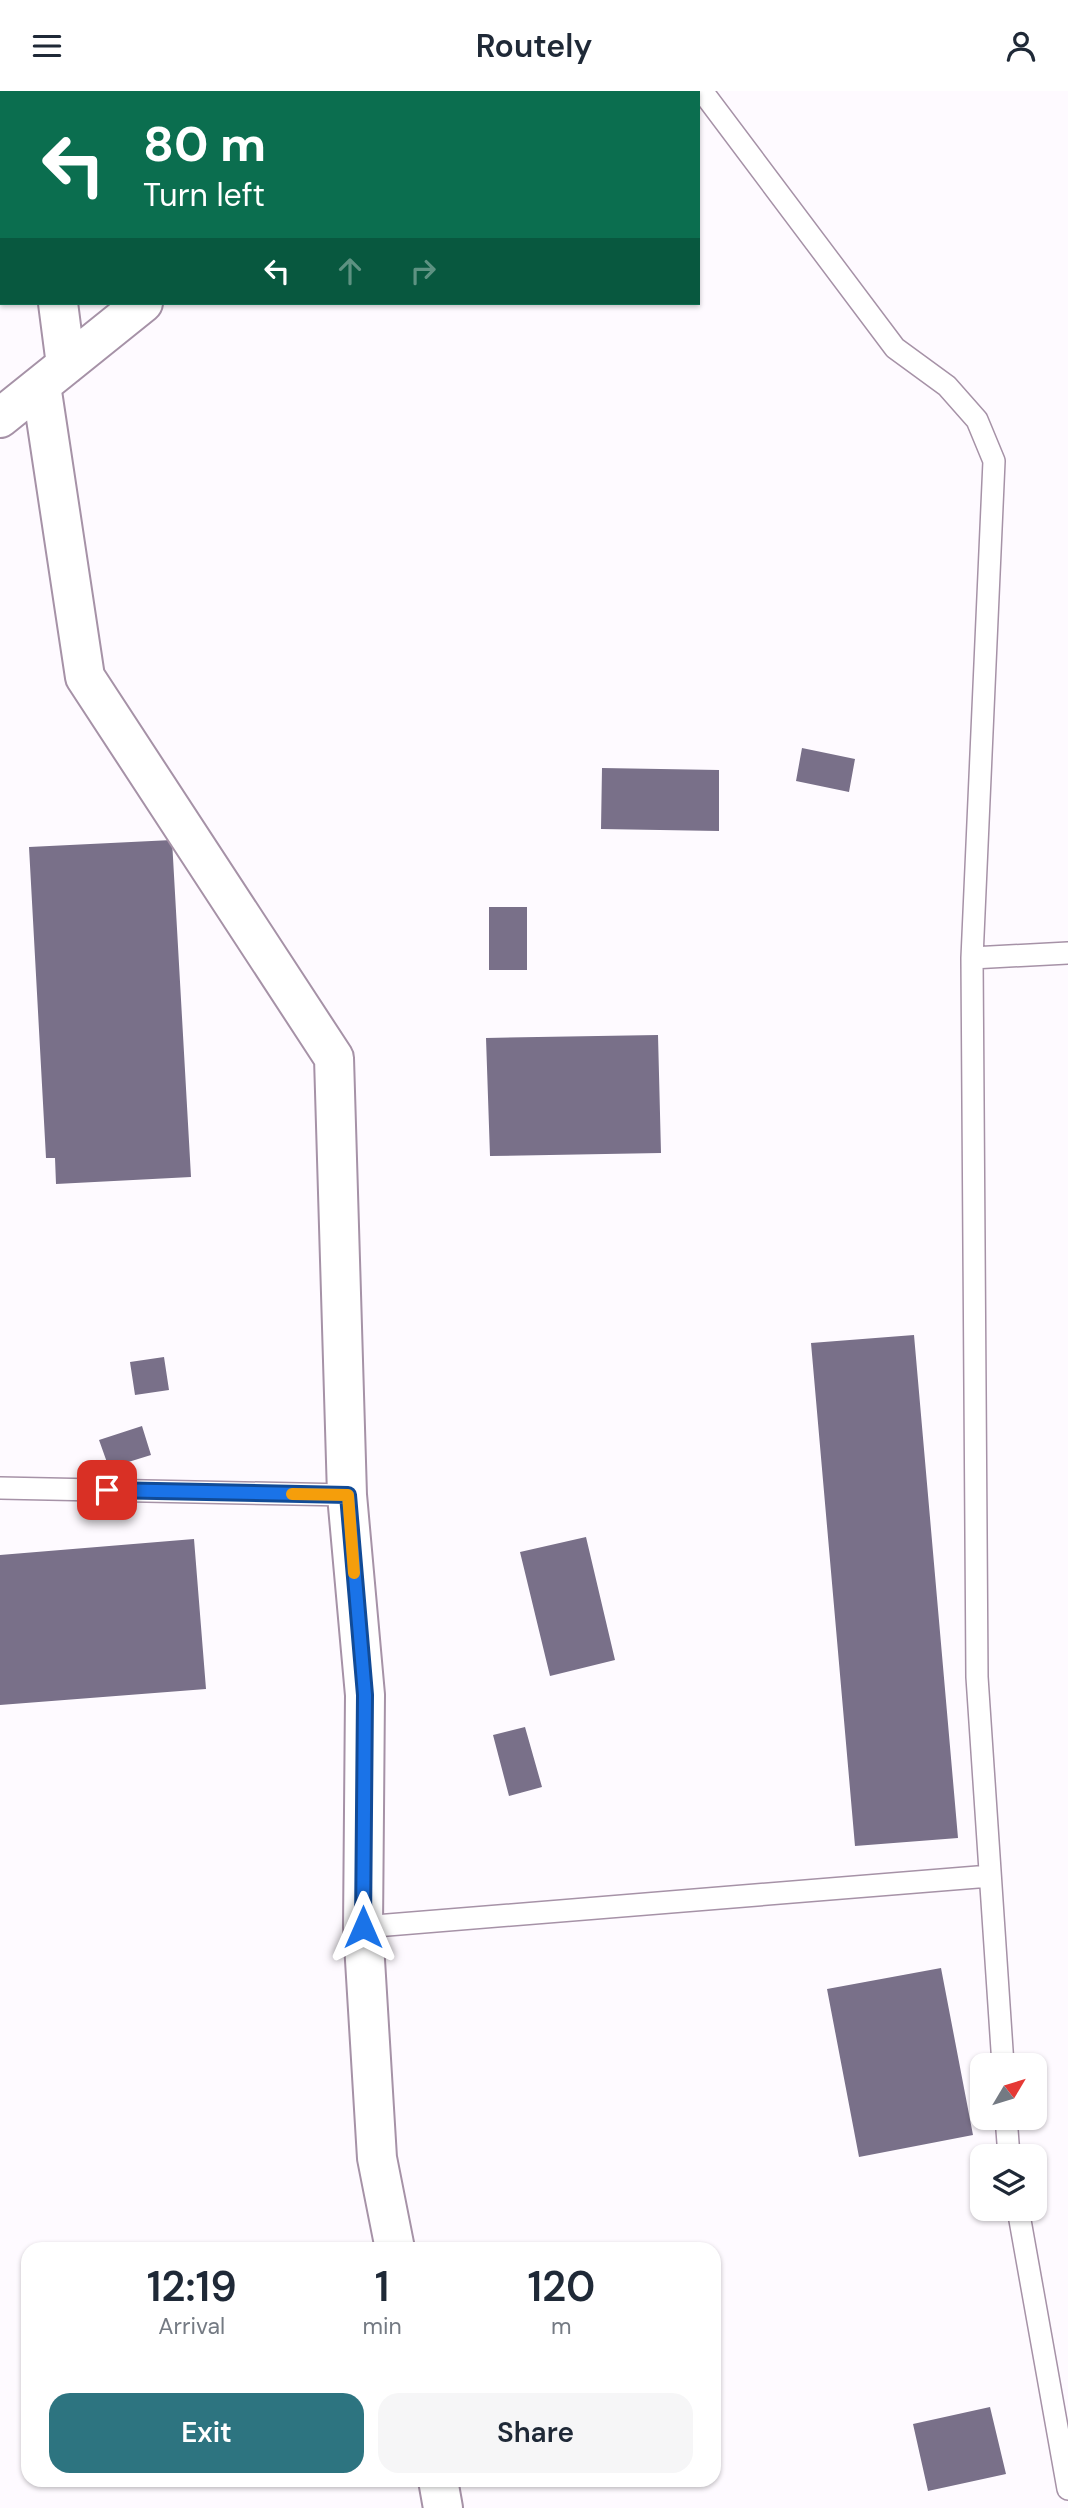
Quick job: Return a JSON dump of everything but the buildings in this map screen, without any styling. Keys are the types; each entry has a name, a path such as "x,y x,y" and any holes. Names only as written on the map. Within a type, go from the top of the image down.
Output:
{"street":[{"path":"58,305 53,375 85,677 334,1058 348,1495 365,1695 363,1927 377,2158 394,2242"},
{"path":"0,418 140,305"},
{"path":"439,2487 443,2508"}],"lane":[{"path":"702,91 895,348 947,386 977,420 993,461 972,958 977,1677 1002,2053"},
{"path":"972,958 1068,953"},
{"path":"0,1488 348,1495"},
{"path":"363,1927 990,1876"},
{"path":"1020,2221 1068,2489"}],"slow traffic":[{"path":"292,1494 348,1495 354,1573"}],"route":[{"path":"107,1490 348,1495 365,1695 363,1927"}]}
